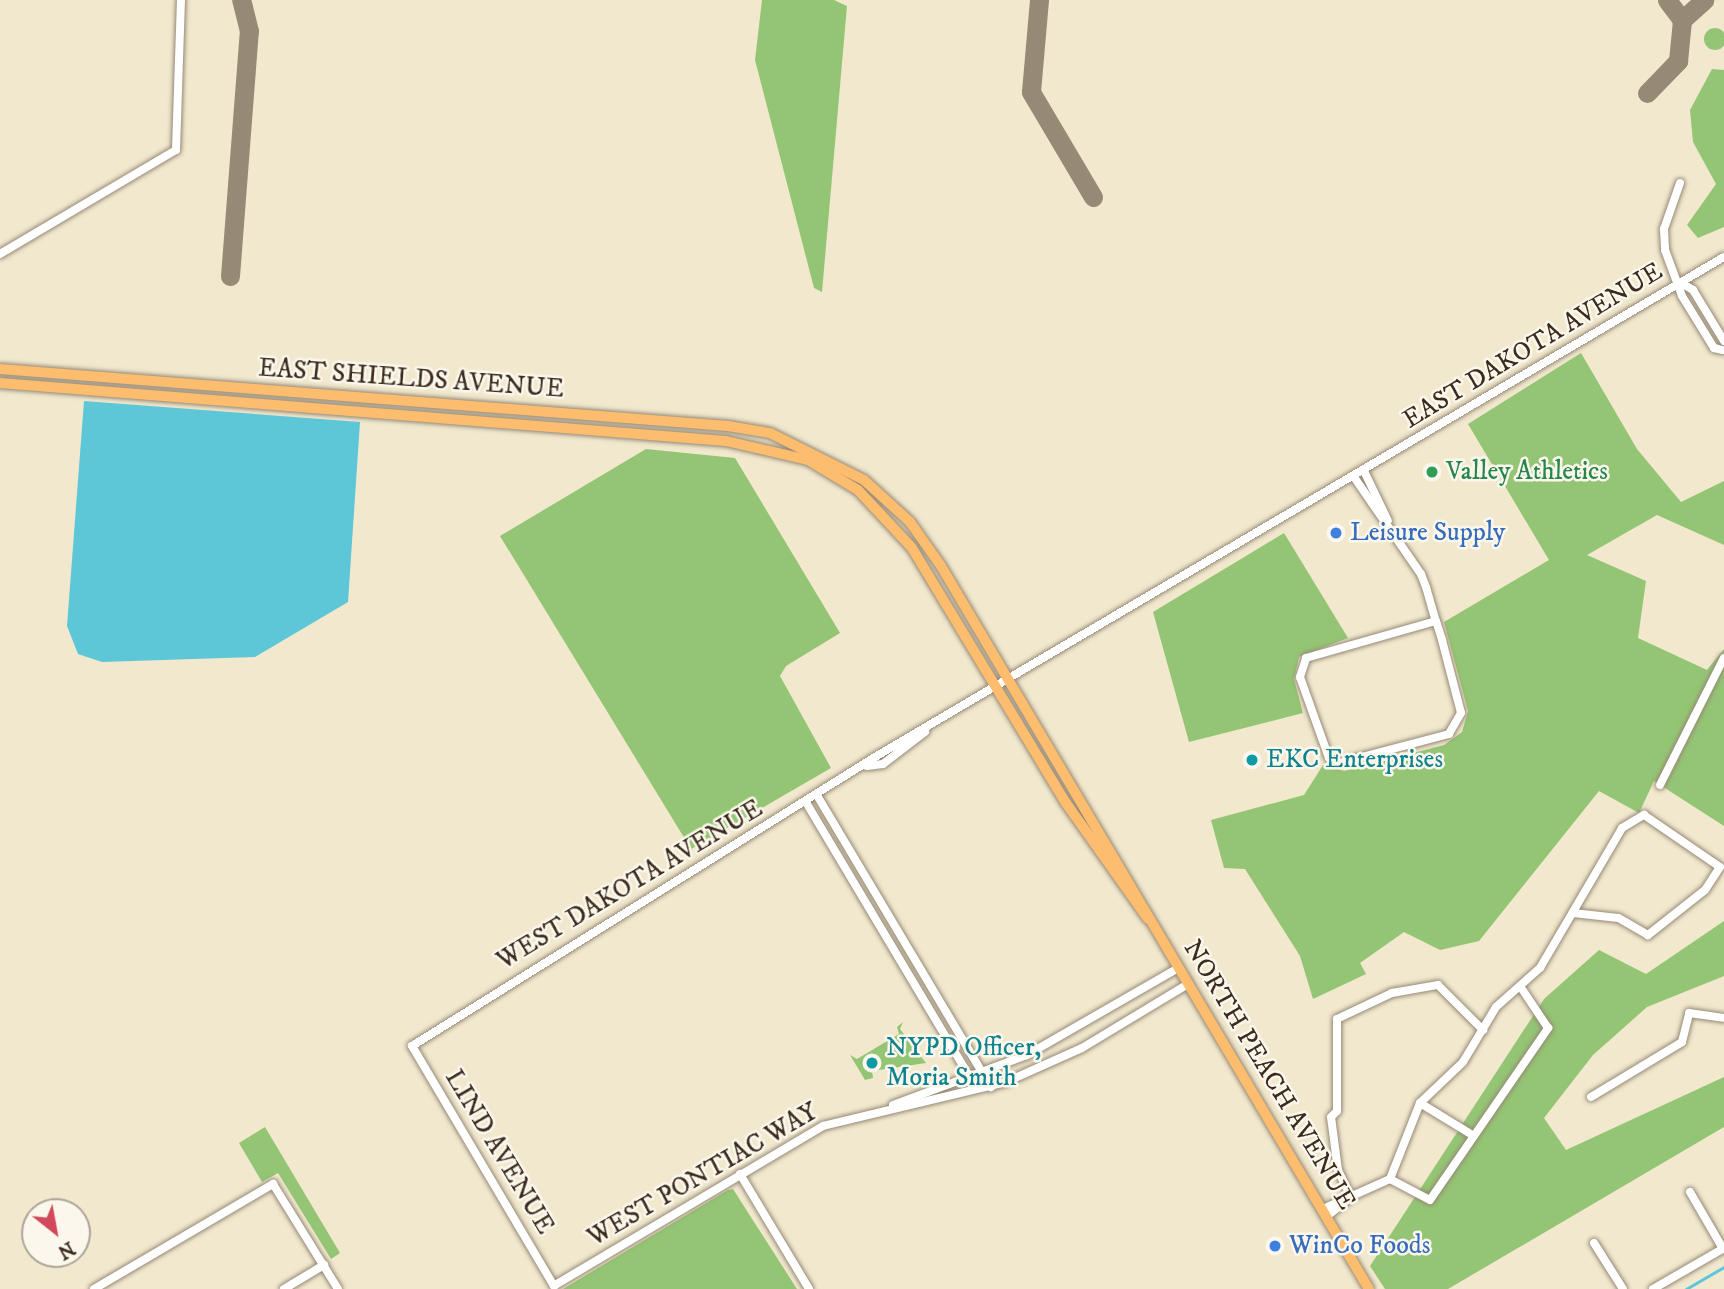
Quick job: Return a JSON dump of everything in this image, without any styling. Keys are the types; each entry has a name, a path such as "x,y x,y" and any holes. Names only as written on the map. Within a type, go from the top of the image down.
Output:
{"main road":[{"name":"EAST SHIELDS AVENUE","path":"0,369 695,423 771,433 811,455"},
{"name":"EAST SHIELDS AVENUE","path":"0,383 695,439 811,455"},
{"path":"695,423 695,439"},
{"name":"NORTH PEACH AVENUE","path":"811,455 858,490 895,527 1066,803 1150,921"},
{"name":"NORTH PEACH AVENUE","path":"811,455 864,480 911,522 1011,682 1369,1289"}],"street":[{"path":"0,254 176,150 181,0"},
{"path":"1680,183 1664,241 1681,283 1714,348 1724,351 1724,343 1693,290 1681,283"},
{"name":"EAST DAKOTA AVENUE","path":"1011,682 1724,257"},
{"path":"1364,471 1388,521"},
{"path":"1354,477 1388,521 1421,574 1436,621 1461,713 1457,725 1449,734 1351,760 1329,758 1300,677 1306,658 1436,621"},
{"path":"1660,785 1724,658"},
{"name":"WEST DAKOTA AVENUE","path":"414,1040 867,766 883,764 925,732 1011,682"},
{"path":"818,797 991,1087"},
{"path":"807,804 978,1091"},
{"path":"1325,1213 1350,1197 1390,1179 1420,1103 1463,1062 1483,1030 1520,986 1545,962 1619,831 1644,816 1716,863 1720,872 1648,935 1618,918 1573,913"},
{"name":"WEST PONTIAC WAY","path":"554,1286 823,1126 972,1080 1178,968"},
{"name":"WEST PONTIAC WAY","path":"877,1111 991,1087 1072,1053 1188,984"},
{"path":"1350,1197 1339,1175 1331,1117 1337,1111 1337,1019 1392,993 1438,985 1483,1030"},
{"path":"1390,1179 1430,1200 1548,1028 1520,986"},
{"path":"1591,1097 1682,1042 1689,1013 1724,1018"},
{"name":"LIND AVENUE","path":"414,1040 414,1049 554,1286"},
{"path":"1420,1103 1474,1136"},
{"path":"740,1174 809,1289"},
{"path":"93,1289 273,1184 338,1289"},
{"path":"1653,1289 1723,1249 1690,1192"},
{"path":"1594,1243 1623,1289"},
{"path":"284,1289 324,1265"}],"green space":[{"path":"762,0 834,0 847,6 822,292 814,288 755,60"},
{"path":"1715,28 1725,35 1726,39 1719,49 1715,50 1705,43 1704,39 1711,29"},
{"path":"1712,69 1724,70 1724,227 1698,238 1687,225 1716,184 1693,142 1690,110"},
{"path":"1581,353 1637,449 1681,502 1724,481 1724,545 1657,515 1587,555 1646,581 1638,638 1707,670 1724,649 1724,826 1654,781 1639,813 1599,791 1479,941 1440,950 1404,932 1360,963 1366,974 1313,999 1300,956 1245,869 1224,868 1211,820 1304,795 1323,765 1344,771 1444,745 1462,732 1468,711 1444,622 1549,560 1468,424"},
{"path":"646,449 735,458 840,633 786,666 780,676 831,768 691,849 500,536"},
{"path":"1284,533 1348,638 1299,657 1294,679 1303,713 1189,742 1153,612"},
{"path":"1724,921 1724,976 1647,1007 1593,1055 1544,1118 1566,1150 1724,1077 1724,1127 1448,1289 1385,1289 1370,1266 1544,999 1599,950 1646,974"},
{"path":"903,1022 900,1029 926,1063 872,1071 873,1078 865,1080 850,1055 857,1059 899,1034 897,1027"},
{"path":"265,1127 340,1253 331,1259 278,1173 262,1182 239,1143"},
{"path":"733,1189 797,1289 563,1289 728,1190"}],"water":[{"path":"84,401 360,422 348,602 255,657 102,662 78,654 67,626"}],"waterway":[{"path":"1686,1289 1724,1267"}],"taxiway":[{"path":"230,276 249,31 241,0"},
{"path":"1039,0 1031,92 1093,197"},
{"path":"1667,0 1682,20"},
{"path":"1647,93 1678,61 1682,20 1704,0"}],"place":[{"name":"Valley Athletics","path":"1432,472"},
{"name":"Leisure Supply","path":"1336,533"},
{"name":"EKC Enterprises","path":"1252,760"},
{"name":"NYPD Officer, Moria Smith","path":"872,1063"},
{"name":"WinCo Foods","path":"1275,1246"}]}
